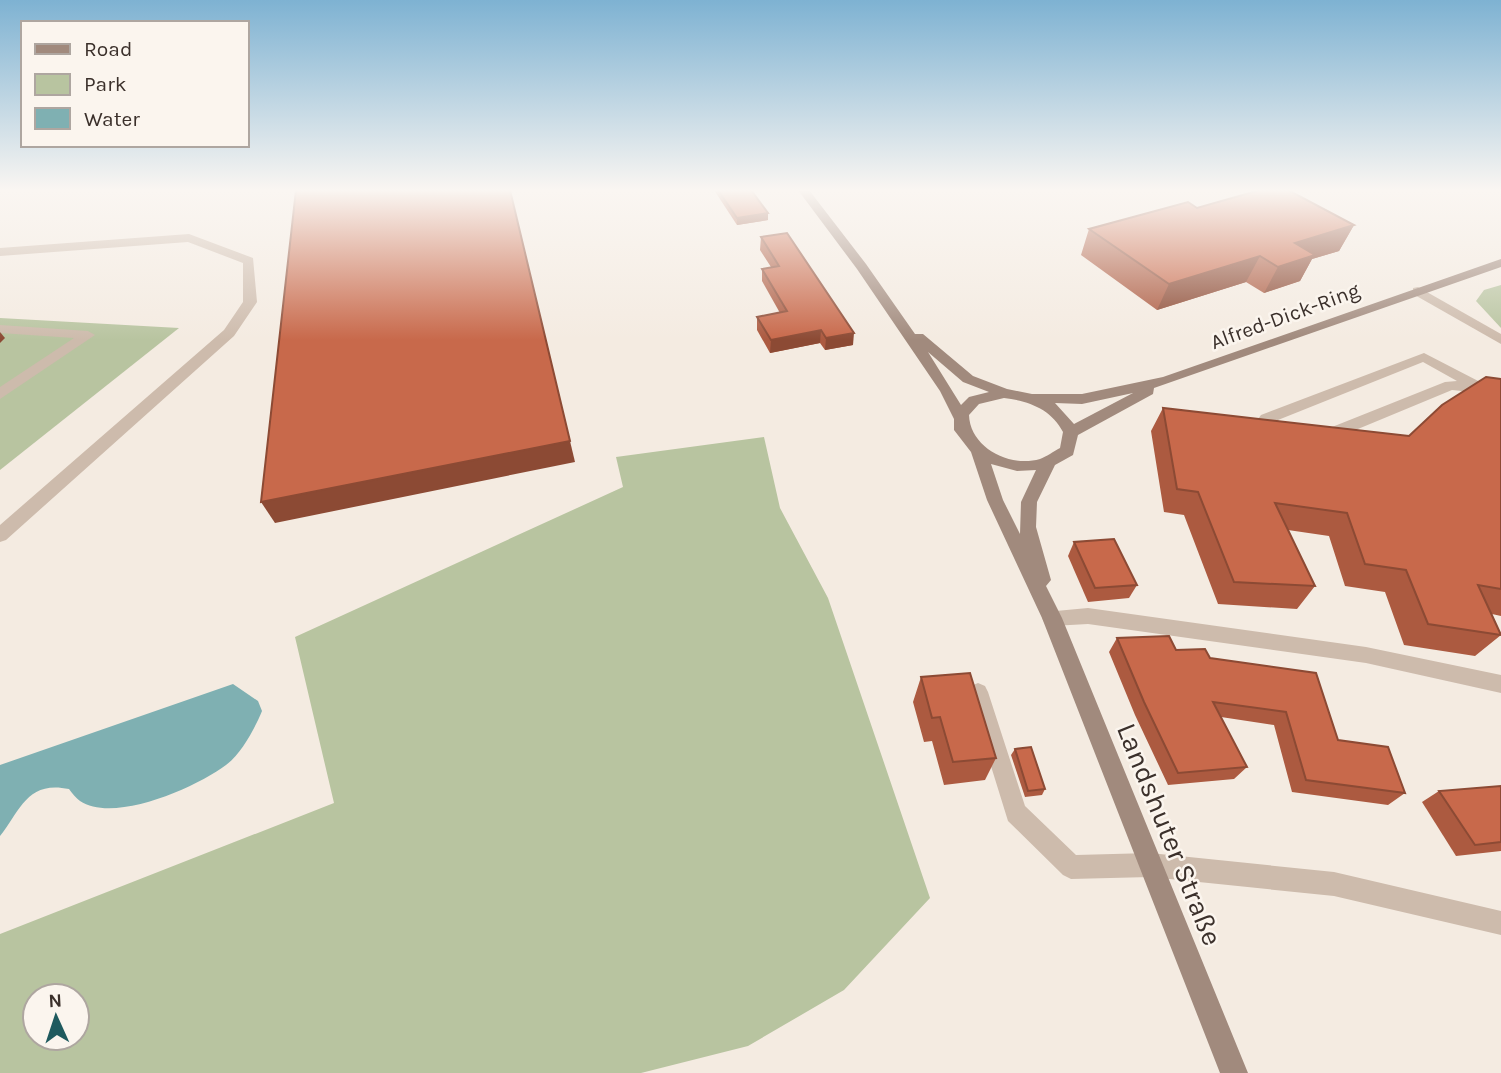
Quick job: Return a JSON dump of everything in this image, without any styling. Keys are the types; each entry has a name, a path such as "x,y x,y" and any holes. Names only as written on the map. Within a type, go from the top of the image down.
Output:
{"main road":[{"path":"843,240 947,391 960,417"},
{"name":"Alfred-Dick-Ring","path":"1034,398 1082,399 1166,381 1501,262"},
{"path":"901,324 968,379 1004,393 1034,398 1058,412 1071,432 1067,451 1047,464 1030,467 994,460 967,441 960,429 960,417 965,407 974,399 1004,393"},
{"name":"Alfred-Dick-Ring","path":"1071,432 1166,381"},
{"name":"Landshuter Straße","path":"979,452 995,500 1052,618 1234,1073"},
{"name":"Landshuter Straße","path":"1047,464 1029,502 1027,527 1052,618"}],"street":[{"path":"0,252 160,240"},
{"path":"0,535 229,332 250,302 249,261 193,240"},
{"path":"1418,291 1501,340"},
{"path":"0,329 88,335 0,394"},
{"path":"1479,387 1424,357 1266,419 1287,434 1317,439 1450,385 1501,390"},
{"path":"1052,618 1088,616 1366,656 1501,684"},
{"path":"978,692 1016,813 1071,867 1150,865 1334,884 1501,923"}],"green space":[{"path":"1501,285 1501,328 1476,301 1484,290"},
{"path":"0,318 179,328 0,470"},
{"path":"764,437 780,508 828,598 930,898 844,990 748,1046 641,1073 0,1073 0,934 334,803 295,637 623,487 616,457"}],"water":[{"path":"233,684 258,701 262,711 242,748 213,774 155,800 113,808 95,807 80,801 69,789 43,789 26,800 0,836 0,765"}],"building":[{"path":"290,240 522,240 570,441 261,502"},
{"path":"763,240 792,240 854,333 826,338 821,330 771,340 757,317 787,311 762,269 779,266"},
{"path":"1105,240 1305,240 1295,243 1315,255 1278,267 1260,256 1169,284"},
{"path":"1486,377 1501,379 1501,589 1478,585 1501,635 1428,624 1406,570 1365,564 1347,513 1275,503 1315,586 1234,582 1198,492 1177,489 1163,408 1409,436 1442,405"},
{"path":"1114,539 1137,585 1095,588 1074,542"},
{"path":"1169,636 1176,650 1205,649 1210,658 1316,673 1338,740 1388,747 1405,793 1306,780 1286,712 1213,702 1247,767 1178,773 1117,638"},
{"path":"970,673 996,758 953,762 940,717 932,718 921,677"},
{"path":"1031,747 1045,789 1028,791 1015,749"},
{"path":"1501,786 1501,842 1475,845 1439,791"}]}
